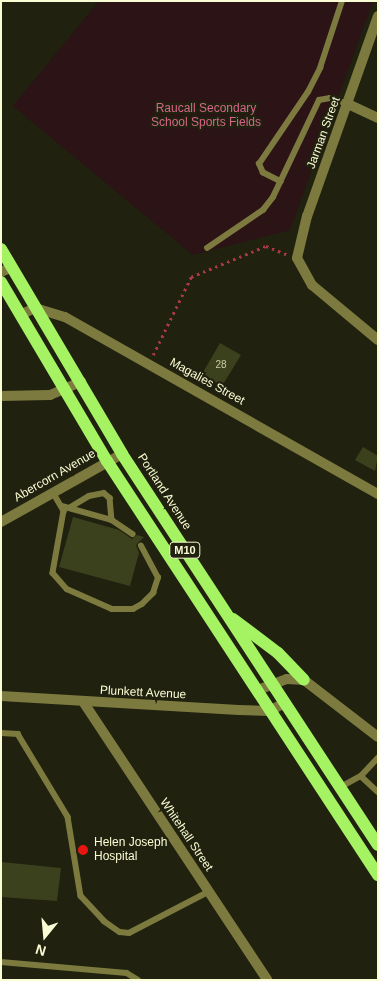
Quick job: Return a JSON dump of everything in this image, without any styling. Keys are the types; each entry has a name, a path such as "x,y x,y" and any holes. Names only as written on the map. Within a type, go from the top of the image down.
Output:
{"main road":[{"name":"Portland Avenue","path":"1,249 6,269 35,308 122,454 283,704 378,845"},
{"name":"M10","path":"1,282 107,461 378,875"},
{"path":"227,615 278,653 304,680"}],"street":[{"name":"Jarman Street","path":"297,258 307,216 378,16"},
{"path":"348,104 378,118"},
{"path":"297,258 312,285 378,340"},
{"path":"20,315 35,308"},
{"name":"Magalies Street","path":"35,308 70,320 378,494"},
{"path":"1,396 39,396 66,391 80,382"},
{"name":"Abercorn Avenue","path":"1,522 122,454"},
{"path":"258,690 271,683 304,680 378,737"},
{"name":"Plunkett Avenue","path":"1,696 84,703 269,711 283,704"},
{"name":"Whitehall Street","path":"84,703 267,980"}],"lane":[{"path":"281,182 263,173 258,164 316,76 342,1"},
{"path":"207,248 263,210 281,182 319,100 330,98 348,104"},
{"path":"53,492 66,507 112,520 132,534"},
{"path":"66,507 89,496 104,494 110,498 112,520"},
{"path":"66,507 52,567 62,585 75,594 112,609 133,609 142,604 153,593 158,578 141,546"},
{"path":"1,733 18,734 68,816 81,896 104,921 120,932 135,932 208,892"},
{"path":"340,788 361,776 378,758"},
{"path":"361,776 378,792"},
{"path":"1,962 126,973 138,980"}],"path":[{"path":"148,364 191,277 266,246 297,258"}],"green space":[{"name":"Raucall Secondary School Sports Fields","path":"99,1 373,1 290,230 193,255 13,106"}],"building":[{"path":"220,343 241,355 222,386 202,374"},
{"path":"363,447 378,456 375,471 355,460"},
{"path":"73,517 119,530 132,539 137,535 144,537 136,545 139,553 130,586 59,567"},
{"path":"1,862 61,868 57,901 1,897"}],"place":[{"name":"Helen Joseph Hospital","path":"83,850"}]}
